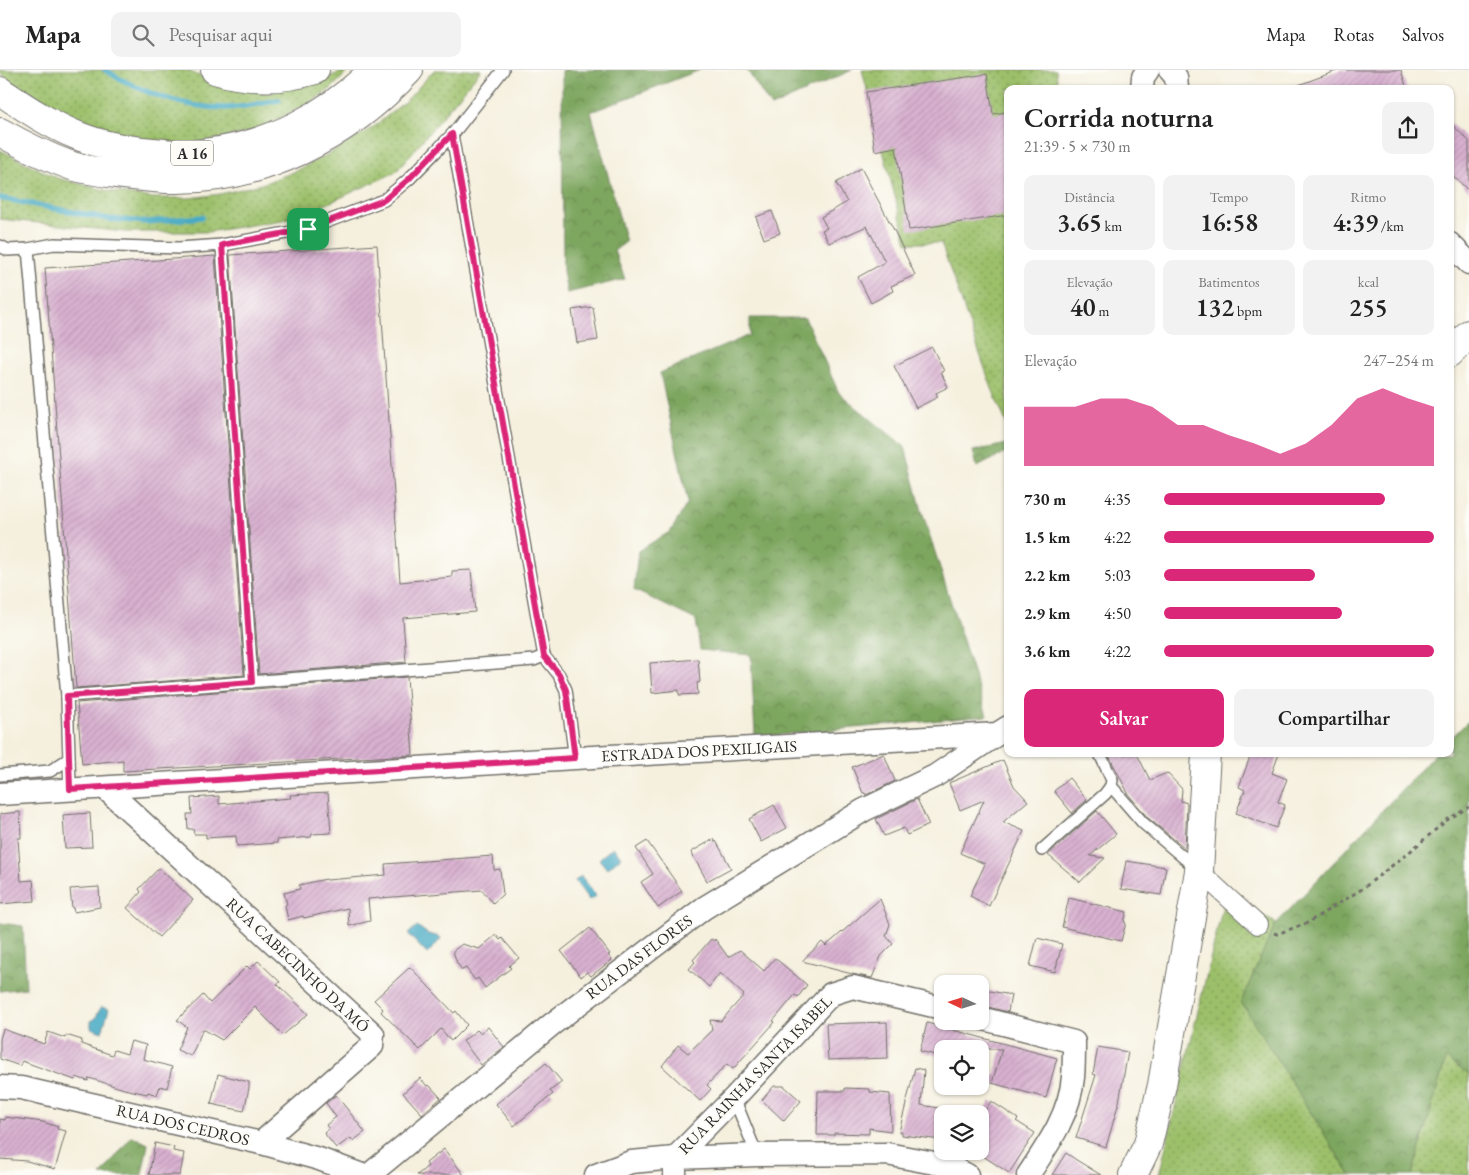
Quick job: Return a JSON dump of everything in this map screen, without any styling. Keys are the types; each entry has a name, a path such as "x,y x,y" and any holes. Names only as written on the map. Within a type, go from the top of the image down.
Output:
{"main road":[{"path":"215,70 235,76 270,78 315,70"},
{"name":"A 16","path":"0,91 47,121 76,135 108,145 137,151 203,153 240,147 272,137 308,120 343,98 374,70"},
{"name":"A 16","path":"0,132 36,151 72,166 109,174 171,179 199,178 240,172 278,160 315,145 350,123 409,70"},
{"name":"A 16","path":"0,114 47,143 131,175"},
{"path":"1454,349 1469,334"},
{"path":"1133,1175 1148,1144 1162,1084 1199,870 1206,757"}],"street":[{"path":"1142,85 1143,77 1148,70"},
{"path":"1170,70 1176,77 1177,85"},
{"path":"1454,248 1469,263"},
{"name":"ESTRADA DOS PEXILIGAIS","path":"0,794 1002,731"},
{"name":"RUA DAS FLORES","path":"369,1175 551,1025 704,908 864,810 935,776 1002,731"},
{"name":"RUA CABECINHO DA MÓ","path":"105,788 373,1034 372,1046 261,1143"},
{"path":"1199,870 1258,925"},
{"name":"RUA RAINHA SANTA ISABEL","path":"596,1175 631,1162 675,1167 734,1098 831,994 853,987 934,1006"},
{"path":"989,1020 1074,1042 1073,1078 1066,1108 1052,1139 1028,1175"},
{"name":"RUA DOS CEDROS","path":"0,1087 20,1088 261,1143 319,1159 362,1175"},
{"path":"675,1167 757,1155 888,1154 950,1166 967,1175"}],"lane":[{"path":"0,246 8,250 28,249 54,244 179,248 222,245 308,229 384,200 409,179 452,134 503,70"},
{"path":"452,134 544,656 559,674 566,690 575,758"},
{"path":"222,245 252,682"},
{"path":"28,249 67,696 70,789"},
{"path":"67,696 534,660 544,656"},
{"path":"1042,850 1105,794 1111,786 1112,780 1101,757"},
{"path":"0,775 50,771 69,759"},
{"path":"1111,786 1143,823 1199,870"},
{"path":"734,1098 757,1155"}],"path":[{"path":"1258,925 1277,934 1307,923 1362,889 1447,820 1469,807"}],"green space":[{"path":"0,70 186,70 216,83 324,78 349,70 331,89 308,104 254,131 191,145 120,139 67,118 10,82 0,73"},
{"path":"434,70 481,70 396,172 305,214 283,220 208,232 125,232 0,219 0,150 57,178 108,191 152,198 190,198 220,194 262,184 296,171 338,149 375,126 409,98"},
{"path":"562,70 700,70 591,112 626,242 614,251 625,279 567,293 563,271"},
{"path":"747,70 852,70 771,107"},
{"path":"862,70 1056,70 1058,85 1004,85 1004,418 941,243 907,243"},
{"path":"750,318 805,318 839,393 905,447 922,511 987,716 755,737 751,655 700,650 696,620 634,590 638,551 671,531 688,502 660,373 750,335"},
{"path":"1004,445 1004,454 977,467 973,451"},
{"path":"1469,720 1469,1075 1446,1058 1412,1175 1350,1175 1241,1002 1276,923 1432,757 1454,757 1454,735"},
{"path":"1225,897 1276,923 1241,1002 1350,1175 1159,1175"},
{"path":"0,923 23,926 26,988 0,991"},
{"path":"1446,1057 1469,1075 1469,1175 1412,1175"},
{"path":"132,1136 148,1144 142,1175 101,1175"}],"water":[{"path":"613,847 621,857 607,869 599,859"},
{"path":"581,876 596,896 589,900 575,881"},
{"path":"417,926 428,934 440,937 441,939 427,954 408,934"},
{"path":"101,1007 109,1009 102,1032 91,1028 91,1021 95,1019"}],"building":[{"path":"1339,70 1401,70 1406,85 1298,85"},
{"path":"987,74 993,114 1004,113 1004,216 909,230 896,147 875,151 866,92"},
{"path":"1454,127 1469,141 1469,191 1454,177"},
{"path":"861,168 895,232 915,275 891,286 893,291 871,303 858,277 885,262 867,226 829,243 822,230 827,228 821,217 847,202 836,183"},
{"path":"772,211 780,233 764,239 756,217"},
{"path":"377,245 400,582 452,577 452,571 471,570 475,612 403,618 406,662 259,674 230,255"},
{"path":"215,256 244,675 76,688 45,268"},
{"path":"593,307 598,340 577,343 572,310"},
{"path":"932,347 944,371 941,372 948,387 936,393 938,397 916,408 894,366"},
{"path":"698,659 700,682 697,683 698,694 679,695 679,690 652,693 650,663"},
{"path":"407,677 413,755 123,771 123,760 82,764 77,703"},
{"path":"884,754 895,781 866,795 863,793 852,767"},
{"path":"1110,757 1138,757 1150,780 1167,773 1182,789 1181,801 1187,803 1185,848 1148,818 1129,795"},
{"path":"1250,757 1278,757 1272,773 1287,779 1278,802 1285,805 1276,828 1236,813 1245,790 1239,787"},
{"path":"1003,760 1014,786 1028,801 1003,822 1024,831 989,906 970,896 985,864 960,853 984,800 960,810 949,783"},
{"path":"1069,778 1087,800 1072,813 1054,791"},
{"path":"328,793 331,833 277,840 277,843 237,846 236,836 206,838 206,834 194,834 193,829 188,829 187,814 192,814 191,798 219,796 219,804 291,798 290,795"},
{"path":"917,799 929,825 907,835 904,828 884,836 876,819"},
{"path":"774,805 787,828 761,842 749,819"},
{"path":"1097,811 1116,834 1090,856 1105,858 1080,882 1048,855"},
{"path":"20,812 21,838 18,838 21,881 33,880 35,901 0,904 0,814"},
{"path":"90,813 92,847 65,848 63,815"},
{"path":"714,839 731,868 707,881 691,852"},
{"path":"647,841 682,891 658,908 641,882 653,874 636,848"},
{"path":"493,856 494,870 500,869 503,894 493,903 482,890 368,899 370,921 349,926 348,908 288,920 284,893 300,889 299,885 326,879 386,875 385,864"},
{"path":"1126,861 1166,867 1161,895 1121,889"},
{"path":"159,868 193,900 159,937 127,908 141,892 139,889"},
{"path":"99,887 100,907 74,912 70,889"},
{"path":"1069,898 1127,912 1121,941 1062,927"},
{"path":"880,899 890,924 886,936 893,944 881,956 872,978 802,961 822,942 826,946"},
{"path":"590,928 610,954 608,955 612,960 591,976 587,972 581,977 561,951"},
{"path":"496,935 500,940 502,938 519,958 509,966 511,968 485,988 478,978 475,980 466,968 462,970 457,963 453,951 462,944 479,949"},
{"path":"1037,938 1062,944 1055,972 1030,966"},
{"path":"711,939 714,941 715,939 728,957 740,950 764,971 775,958 807,985 798,997 795,995 773,1021 775,1022 733,1069 727,1064 707,1085 711,1089 700,1101 662,1066 678,1045 688,1053 712,1030 710,1020 721,1021 744,995 720,973 709,987 689,969 695,962 693,960"},
{"path":"258,961 280,982 277,984 308,1014 283,1035 255,1007 222,1040 203,1029 191,1056 177,1050 187,1027 177,1020 203,995 210,1003 247,966 250,969"},
{"path":"410,967 454,1013 456,1011 467,1025 451,1041 441,1029 420,1050 381,1012 383,1009 374,1000"},
{"path":"989,991 1011,995 1008,1012 989,1007"},
{"path":"887,1022 888,1058 828,1060 826,1024"},
{"path":"927,1023 934,1025 934,1030 953,1030 1057,1058 1046,1098 992,1083 1002,1049 989,1049 989,1040 934,1040 934,1055 920,1051"},
{"path":"488,1027 504,1047 481,1065 463,1041 477,1030 480,1033"},
{"path":"3,1029 44,1044 48,1032 65,1038 66,1035 82,1040 81,1044 112,1055 114,1050 127,1054 131,1041 146,1045 143,1059 172,1067 167,1088 160,1086 157,1095 148,1092 147,1094 89,1078 88,1081 76,1077 75,1080 22,1061 20,1066 0,1059 0,1039"},
{"path":"1098,1047 1128,1052 1119,1102 1106,1147 1076,1138 1096,1075 1093,1074"},
{"path":"546,1063 562,1082 550,1091 553,1094 514,1126 496,1104"},
{"path":"915,1068 924,1070 921,1105 934,1107 934,1139 902,1135 902,1132 899,1132"},
{"path":"218,1074 249,1082 244,1111 211,1104"},
{"path":"420,1078 441,1098 422,1114 403,1093"},
{"path":"774,1086 784,1086 801,1101 784,1121 762,1100"},
{"path":"845,1088 870,1089 870,1092 890,1094 891,1131 869,1128 869,1134 834,1133 834,1135 817,1135 818,1091 845,1091"},
{"path":"336,1095 365,1132 353,1141 351,1138 336,1148 324,1133 329,1129 326,1125 336,1117 326,1103"},
{"path":"991,1101 1035,1133 1009,1173 989,1160 988,1105"},
{"path":"5,1117 43,1122 66,1131 55,1169 27,1161 0,1159 0,1119 5,1120"},
{"path":"155,1143 174,1147 173,1151 184,1153 180,1175 149,1175"},
{"path":"444,1149 464,1175 417,1175 428,1166 426,1163"},
{"path":"1066,1153 1078,1161 1101,1175 1052,1175"}],"waterway":[{"path":"105,70 147,92 193,105 232,108 279,100"},
{"path":"0,198 109,219 147,222 202,217"}],"route":[{"path":"452,134 544,656 559,674 566,690 575,758 70,789 67,696 252,682 222,245 308,229 384,200 409,179 452,134"}]}
